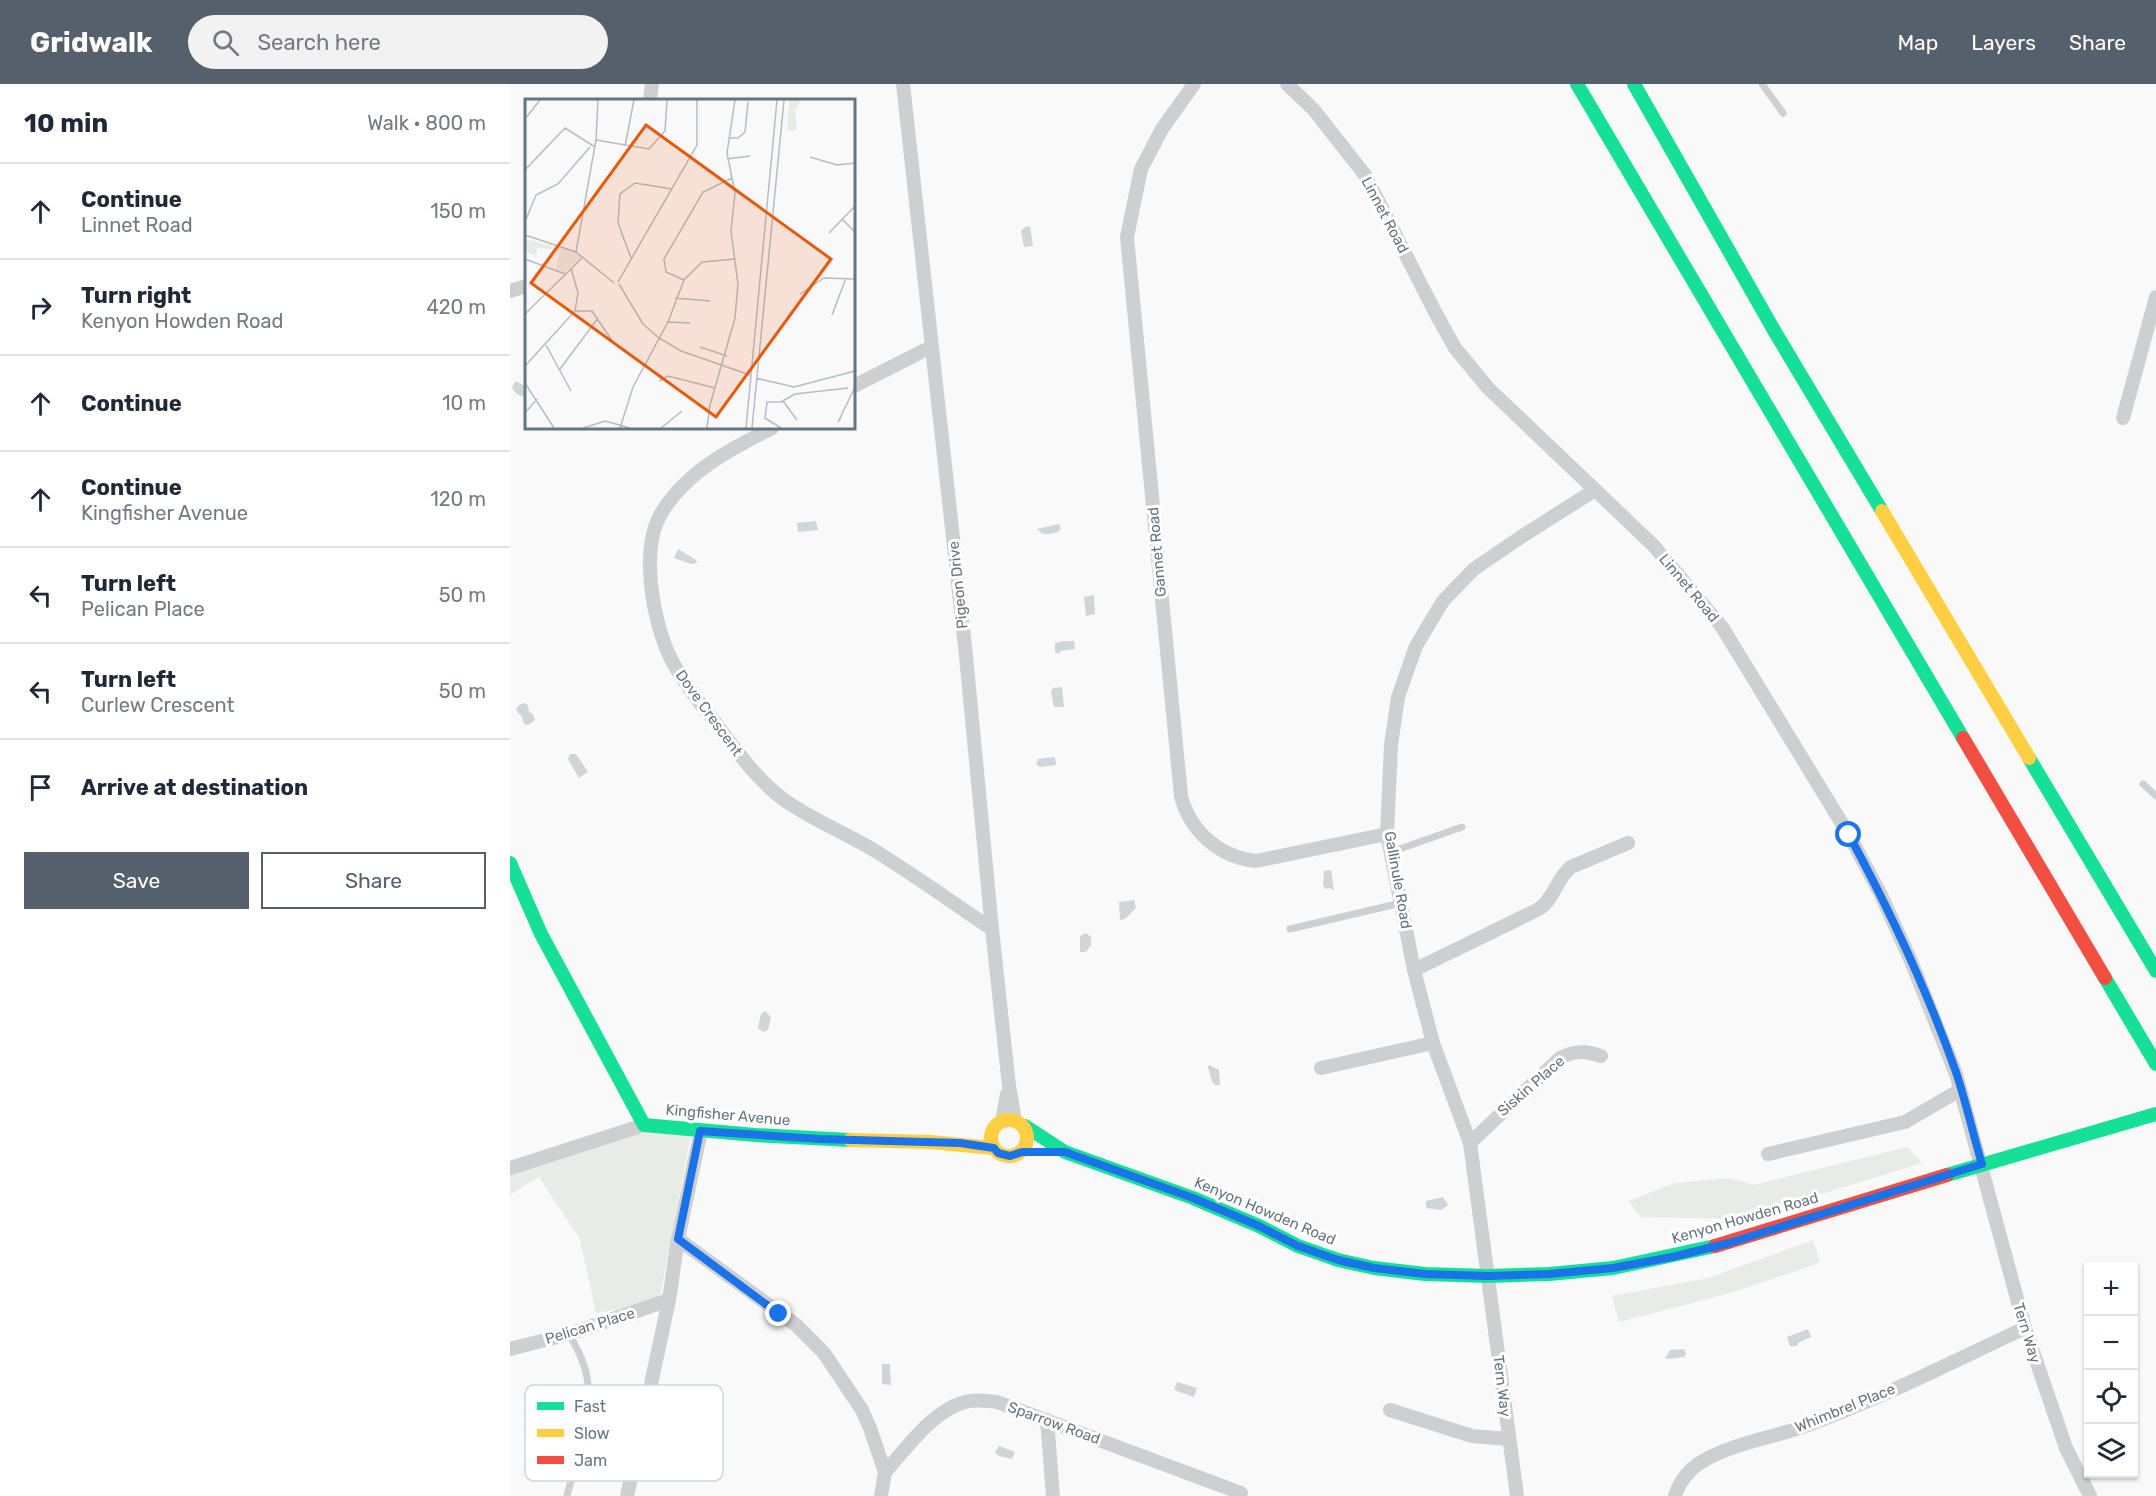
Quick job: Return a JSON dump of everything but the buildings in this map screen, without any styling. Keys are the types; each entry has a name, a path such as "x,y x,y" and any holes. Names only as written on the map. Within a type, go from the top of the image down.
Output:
{"main road":[{"path":"1577,84 2156,1064"},
{"path":"1634,84 1793,363 2156,972"},
{"name":"Kingfisher Avenue","path":"510,863 541,934 644,1125 819,1139 960,1143 994,1148"},
{"name":"Kenyon Howden Road","path":"1010,1123 1065,1152 1193,1198 1259,1226 1298,1246 1338,1260 1374,1268 1425,1274 1488,1276 1603,1269 1672,1257 1729,1243 1982,1164 2156,1114"},
{"path":"994,1148 991,1136 1010,1123 1028,1141 1033,1152"},
{"name":"Kingfisher Avenue","path":"960,1143 1010,1123"},
{"name":"Kenyon Howden Road","path":"994,1148 998,1153 1010,1156 1033,1152 1065,1152"}],"street":[{"path":"650,99 652,84"},
{"name":"Pigeon Drive","path":"903,84 966,656 1009,1086 1010,1123"},
{"name":"Gannet Road","path":"1194,84 1162,129 1141,169 1127,237 1181,795 1188,813 1211,843 1218,849 1245,860 1256,861 1388,834"},
{"name":"Linnet Road","path":"1287,84 1314,110 1365,175 1434,312 1455,348 1488,388 1654,546 1722,627 1849,835 1881,895 1911,960 1956,1074 1982,1164"},
{"path":"510,291 525,286"},
{"path":"2123,418 2156,297"},
{"path":"855,385 931,347"},
{"name":"Dove Crescent","path":"770,429 723,453 692,476 673,495 660,514 652,534 650,562 653,598 662,638 668,653 683,680 739,754 761,779 784,799 867,846 992,929"},
{"name":"Gallinule Road","path":"1488,1276 1470,1143 1433,1043 1414,970 1391,852 1388,834 1391,745 1398,697 1416,646 1443,601 1474,569 1595,490"},
{"path":"1414,970 1539,909 1548,902 1563,873 1571,867 1628,843"},
{"path":"1321,1068 1433,1043"},
{"name":"Siskin Place","path":"1470,1143 1560,1058 1570,1052 1581,1050 1602,1056"},
{"path":"1768,1154 1905,1122 1960,1090"},
{"path":"510,1168 644,1125"},
{"path":"651,1385 700,1131"},
{"name":"Tern Way","path":"1982,1164 2025,1328 2066,1448 2090,1496"},
{"path":"678,1239 796,1326 824,1353 862,1410 870,1428 885,1472 881,1496"},
{"name":"Tern Way","path":"1488,1276 1516,1496"},
{"name":"Pelican Place","path":"510,1349 569,1334 669,1300"},
{"name":"Whimbrel Place","path":"1675,1496 1694,1466 1711,1456 1810,1425 1859,1405 2025,1328"},
{"name":"Sparrow Road","path":"885,1472 930,1423 950,1408 964,1402 978,1400 997,1402 1240,1493"},
{"path":"1390,1410 1472,1436 1509,1439"},
{"path":"1047,1420 1053,1496"},
{"path":"627,1496 630,1481"}],"lane":[{"path":"1762,84 1783,112"},
{"path":"2143,784 2156,796"},
{"path":"1391,852 1462,827"},
{"path":"1290,929 1401,903"},
{"path":"569,1334 580,1353 588,1385"},
{"path":"567,1496 571,1481"}],"shaded area":[{"path":"1030,226 1033,246 1024,247 1021,231"},
{"path":"516,381 525,386 525,397 518,394 512,387"},
{"path":"816,521 818,530 798,532 797,523"},
{"path":"1059,524 1061,528 1052,534 1044,534 1037,529"},
{"path":"678,549 696,560 697,563 691,564 674,558"},
{"path":"1094,595 1095,614 1086,616 1084,597"},
{"path":"1074,641 1075,649 1061,651 1059,654 1055,652 1055,643"},
{"path":"1062,687 1064,707 1054,707 1051,692 1053,688"},
{"path":"524,703 528,705 529,712 533,714 535,720 528,725 524,724 516,710"},
{"path":"570,754 576,754 588,772 579,778 568,759"},
{"path":"1055,757 1056,765 1040,767 1036,764 1038,759"},
{"path":"1331,870 1334,891 1330,888 1325,889 1323,884 1324,871"},
{"path":"1134,900 1136,908 1125,919 1120,920 1119,902"},
{"path":"1086,933 1091,937 1091,945 1086,952 1080,952 1080,936"},
{"path":"765,1011 771,1017 768,1030 763,1032 758,1028 761,1014"},
{"path":"1209,1065 1219,1070 1220,1085 1212,1082"},
{"path":"634,1127 691,1134 659,1302 596,1313 580,1239 539,1177 510,1195 510,1174"},
{"path":"1907,1147 1922,1163 1741,1219 1641,1217 1628,1201 1675,1183 1730,1178 1754,1185"},
{"path":"1443,1197 1448,1205 1441,1210 1426,1208 1426,1201"},
{"path":"1813,1240 1820,1263 1734,1292 1619,1322 1612,1296 1708,1278"},
{"path":"1808,1329 1811,1337 1798,1343 1797,1346 1790,1346 1787,1337"},
{"path":"1684,1349 1686,1354 1684,1357 1665,1358 1670,1350"},
{"path":"882,1364 890,1364 891,1385 882,1384"},
{"path":"1177,1382 1197,1388 1194,1397 1174,1390"},
{"path":"999,1446 1015,1452 1012,1459 999,1456 995,1452"}],"traffic: fast":[{"path":"1577,84 1963,738"},
{"path":"1634,84 1775,332 1882,511"},
{"path":"2029,758 2156,971"},
{"path":"510,863 541,934 644,1125 755,1135 850,1140"},
{"path":"2105,978 2156,1064"},
{"path":"1947,1175 2156,1114"},
{"path":"1025,1126 1065,1152 1193,1198 1259,1226 1298,1246 1338,1260 1374,1268 1425,1274 1488,1276 1549,1274 1613,1268 1715,1246"}],"traffic: slow":[{"path":"1882,511 2029,758"},
{"path":"1009,1120 1022,1125 1027,1138 1022,1151 1009,1156 996,1151 991,1138 996,1125 1009,1120"},
{"path":"850,1140 930,1142 994,1148"}],"traffic: jam":[{"path":"1963,738 2105,978"},
{"path":"1715,1246 1947,1175"}],"route":[{"path":"779,1314 678,1239 700,1131 819,1139 960,1143 994,1148 1004,1156 1022,1152 1065,1152 1101,1167 1193,1198 1259,1226 1298,1246 1338,1260 1374,1268 1425,1274 1488,1276 1549,1274 1613,1268 1672,1257 1729,1243 1982,1164 1956,1074 1938,1026 1881,895 1849,835"}]}
